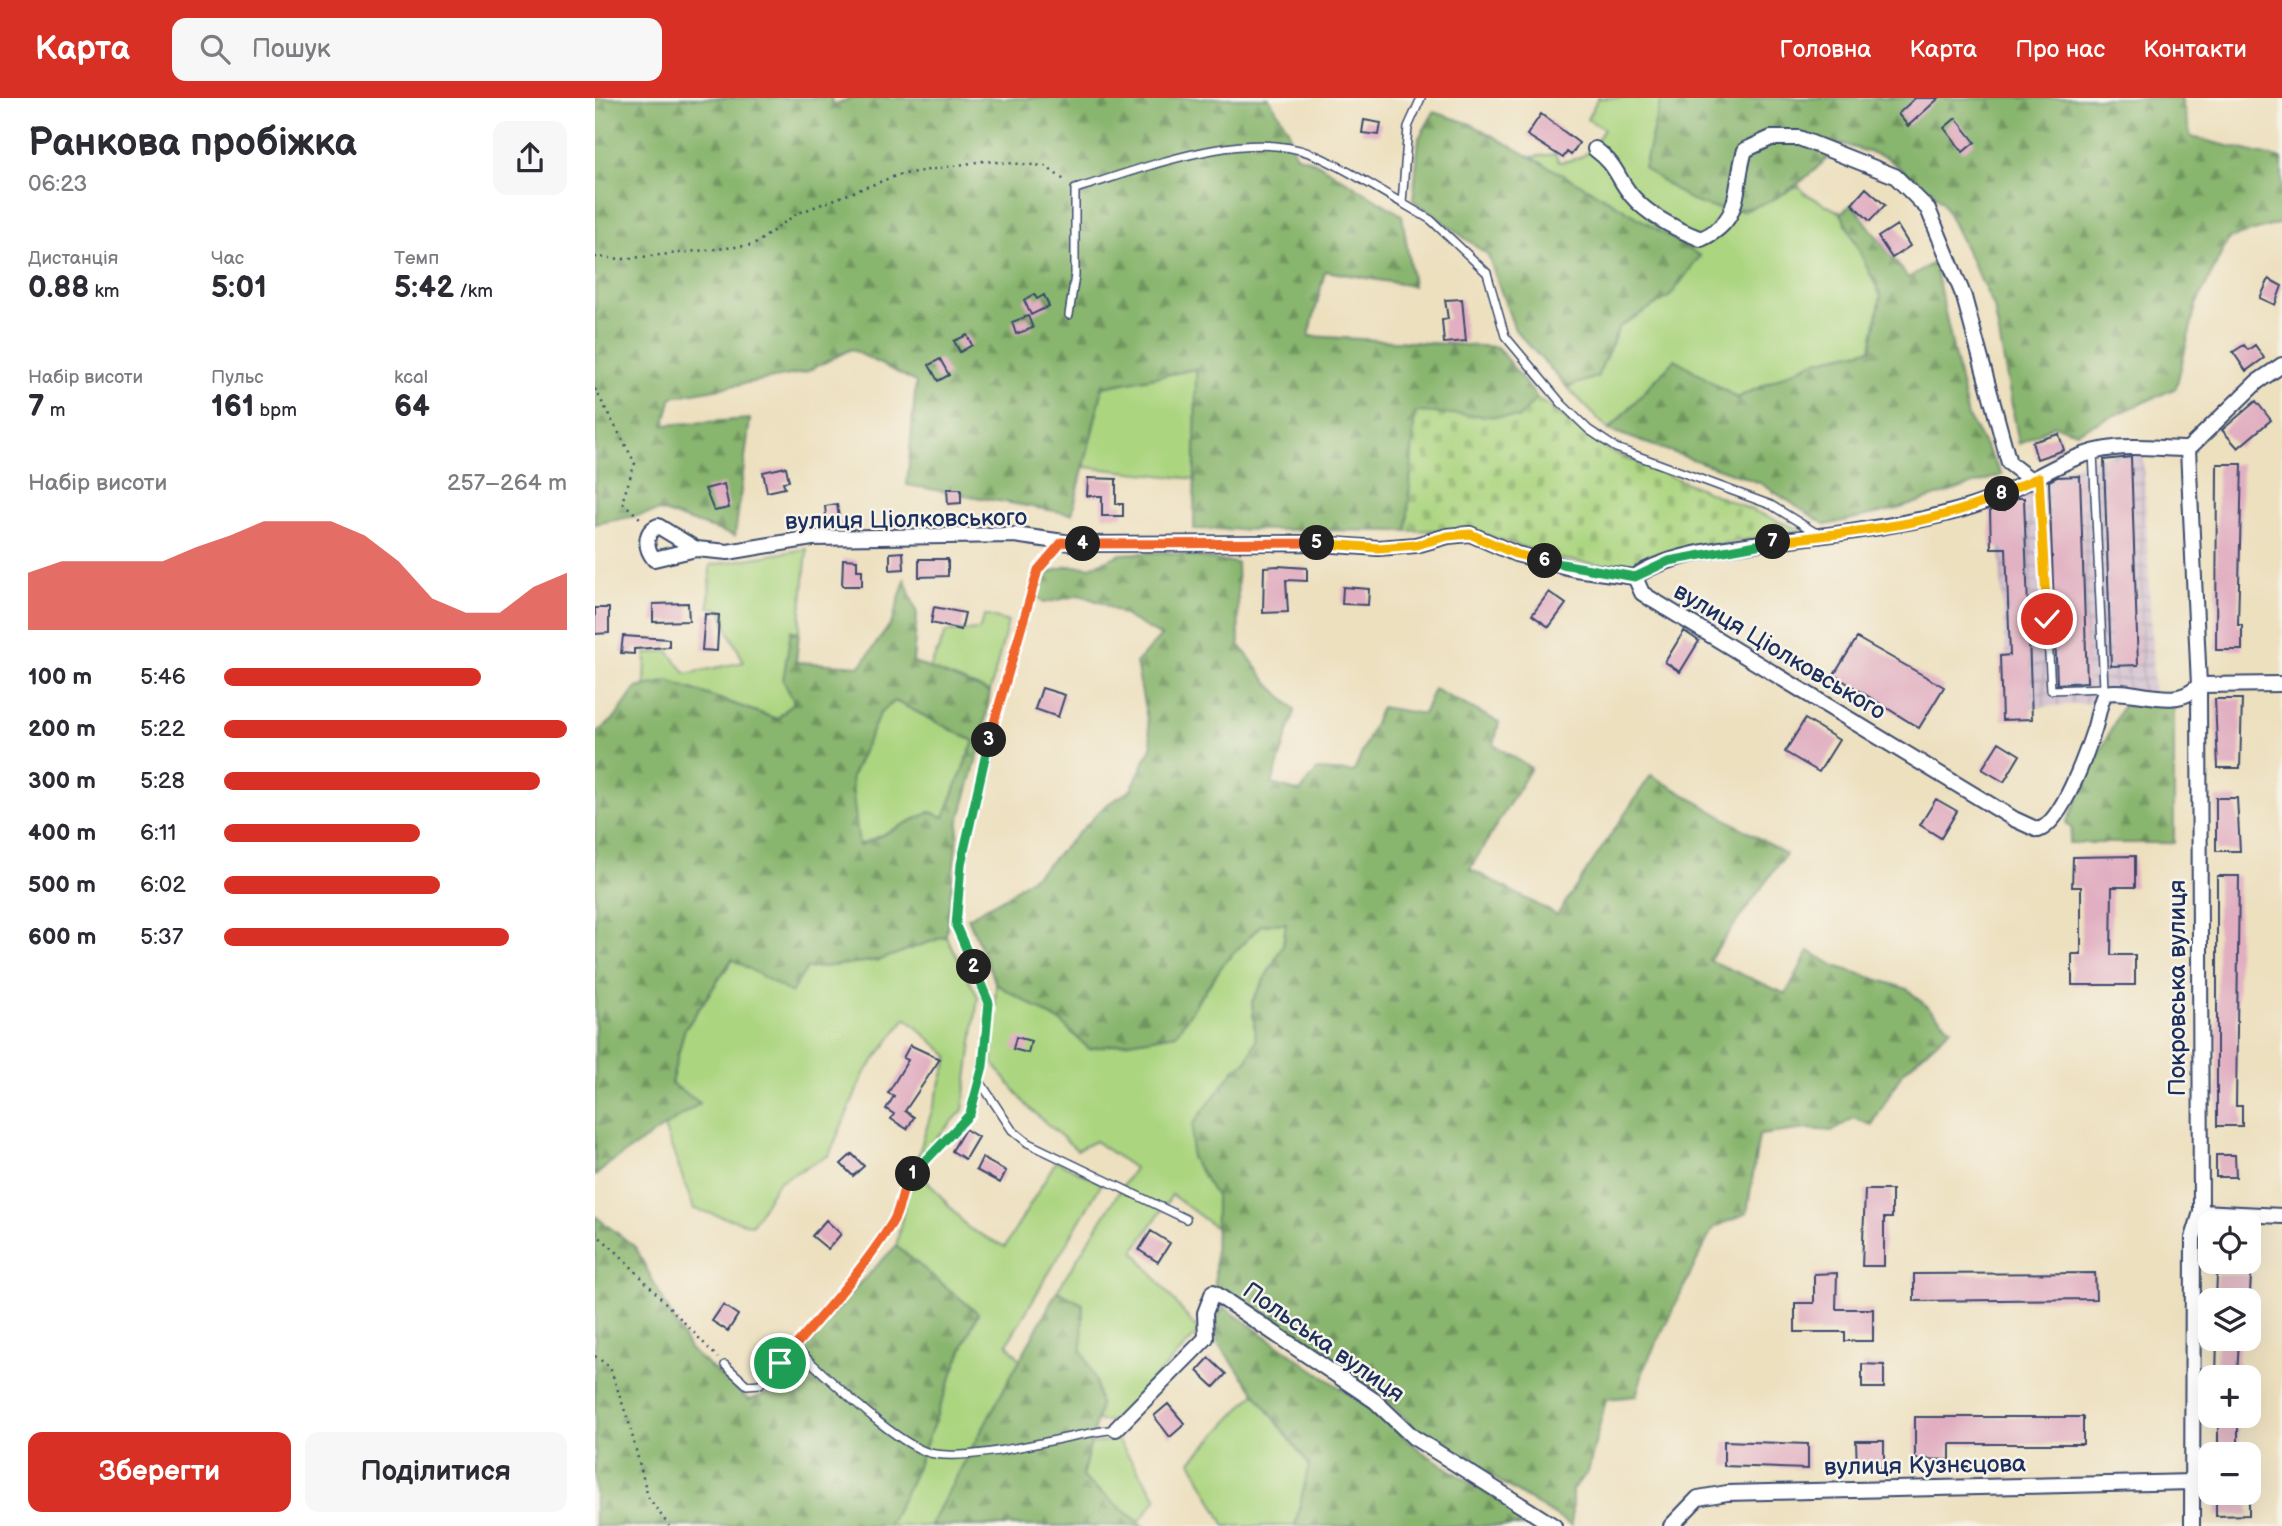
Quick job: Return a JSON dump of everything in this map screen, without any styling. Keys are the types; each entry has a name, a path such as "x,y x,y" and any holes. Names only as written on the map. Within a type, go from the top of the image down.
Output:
{"street":[{"path":"1595,149 1611,161 1632,196 1676,229 1701,239 1720,231 1733,209 1745,150 1771,138 1799,138 1895,176 1928,209 1946,248 1978,343 2009,463 2035,479"},
{"path":"1635,577 1669,561 1955,511 1988,501 2093,452 2114,448 2188,449 2257,382 2282,365"},
{"name":"Покровська вулиця","path":"2188,449 2199,685 2201,1211"},
{"path":"651,529 658,526 666,529 696,550"},
{"name":"вулиця Ціолковського","path":"651,529 647,546 654,559 696,550 728,552 812,538 1014,535 1062,542 1307,542 1378,548 1416,545 1448,536 1470,534 1516,554 1575,569 1635,577 1642,593 1651,599 2029,828 2046,828 2063,805 2094,732 2104,691"},
{"path":"2104,691 2179,698 2192,693 2199,685 2282,684"},
{"path":"2261,1215 2282,1216"},
{"name":"Покровська вулиця","path":"2192,1526 2193,1238 2198,1222"},
{"name":"Польська вулиця","path":"1116,1429 1170,1378 1206,1338 1205,1313 1213,1293 1375,1401 1413,1437 1554,1526"},
{"name":"вулиця Кузнєцова","path":"1671,1526 1699,1498 1727,1493 2192,1482"}],"lane":[{"path":"1402,203 1408,127 1420,98"},
{"path":"1069,315 1075,275 1075,188 1229,146 1257,144 1289,147 1313,155 1431,220 1487,273 1505,336 1562,404 1589,430 1616,448 1772,505 1822,536"},
{"path":"2035,479 2051,690 2104,691 2093,452"},
{"path":"725,1365 747,1385 759,1384 869,1258 894,1220 908,1179 970,1114 979,1080 989,1003 956,926 961,864 996,716 1038,570 1062,542"},
{"path":"979,1080 1013,1130 1028,1143 1186,1219"},
{"path":"794,1347 903,1440 933,1454 970,1454 1116,1429"}],"path":[{"path":"595,257 623,259 754,245 796,214 898,175 983,161 1045,166 1075,188"},
{"path":"595,389 635,463 622,502 651,529"},
{"path":"595,1233 618,1253 725,1365"},
{"path":"595,1356 610,1367 629,1423 648,1497 669,1526"}],"shaded area":[{"path":"2143,450 2154,699 2009,709 1996,498 2095,457"}],"green space":[{"path":"595,98 831,98 833,106 851,98 1269,98 1288,129 1295,155 1315,162 1402,215 1413,286 1325,271 1309,336 1497,347 1537,398 1519,418 1415,412 1407,531 1194,529 1196,369 1103,387 1072,514 907,485 916,382 851,349 806,372 672,397 664,425 750,419 735,536 660,511 595,524"},
{"path":"1598,98 1661,98 1644,168 1743,212 1799,186 1804,193 1841,213 1881,296 1871,349 1815,361 1737,398 1675,359 1609,430 1567,387 1597,377 1619,327 1670,296 1700,256 1531,157 1555,154 1559,162 1576,159 1587,153 1604,129 1587,119"},
{"path":"1661,98 2181,98 2191,137 2282,159 2282,223 2229,238 2196,305 2176,388 2077,432 2054,425 2019,444 1994,307 1942,201 1886,157 1842,144 1795,186 1759,205 1720,209 1698,203 1677,192 1644,168"},
{"path":"1434,112 1471,124 1614,203 1700,256 1670,296 1619,327 1597,377 1567,387 1515,330 1488,255 1413,200 1419,138"},
{"path":"1852,204 1908,278 1934,262 1968,417 2002,475 1897,509 1826,525 1760,483 1609,430 1675,359 1737,398 1815,361 1871,349 1881,296 1841,213"},
{"path":"1197,369 1195,479 1084,467 1103,387"},
{"path":"1537,398 1610,451 1802,531 1696,548 1627,568 1558,559 1469,529 1407,531 1415,412 1519,418"},
{"path":"807,549 799,633 791,631 794,702 777,719 668,681 645,686 646,654 668,651 686,674 744,662 726,626 722,610 709,607 710,565"},
{"path":"1165,552 1237,563 1239,644 1269,684 1295,710 1272,784 1300,792 1317,770 1354,772 1381,707 1423,714 1434,689 1499,722 1494,745 1531,768 1470,869 1557,915 1651,775 1786,854 1709,960 1786,994 1809,951 1835,966 1907,989 1951,1028 1902,1073 1872,1125 1853,1118 1833,1131 1807,1129 1759,1135 1747,1213 1713,1228 1645,1366 1636,1396 1606,1399 1588,1472 1572,1489 1572,1526 1416,1430 1381,1394 1215,1285 1216,1196 1191,1157 1193,1124 1235,1069 1247,1061 1256,1040 1252,1002 1283,945 1286,923 1261,925 1224,963 1176,1034 1089,1049 1061,1022 996,984 968,918 1007,896 1045,867 1106,805 1131,790 1152,745 1136,663 1161,636 1102,603 1080,595 1044,603 1038,598 1042,575 1067,566 1090,567 1121,554"},
{"path":"905,580 917,614 913,662 990,692 982,741 959,821 946,936 880,960 806,969 791,993 732,959 684,1031 671,1083 700,1103 610,1163 595,1176 595,735 615,718 636,688 668,681 777,719 794,702 783,680 791,630 799,633 796,662 860,666 892,622","holes":["895,701 974,741 944,817 930,812 859,846 851,778 880,713"]},
{"path":"985,615 1008,622 990,692 929,670 946,632 979,630"},
{"path":"895,701 974,741 944,818 930,812 858,846 851,778 880,713"},
{"path":"2174,704 2174,843 2069,843 2072,829 2066,823 2123,705"},
{"path":"1286,923 1283,945 1252,1002 1256,1041 1247,1061 1235,1069 1191,1157 1216,1196 1216,1228 1172,1195 1134,1251 1199,1332 1114,1421 1097,1421 1097,1392 1081,1345 1083,1304 1057,1291 1134,1168 1095,1141 1077,1150 1028,1107 992,1062 996,984 1061,1022 1089,1049 1175,1034 1224,963 1261,925"},
{"path":"946,936 978,997 963,1110 917,1159 949,1056 906,1018 864,1074 829,1155 778,1182 752,1225 694,1209 664,1127 699,1104 671,1083 684,1031 733,959 806,969 880,960"},
{"path":"1056,1161 1102,1183 1007,1344 1020,1359 930,1526 888,1526 924,1448 978,1313 896,1246 907,1194 920,1172 968,1228 1005,1247"},
{"path":"595,1216 635,1247 689,1349 749,1400 773,1391 856,1287 896,1246 978,1313 924,1448 888,1526 595,1526"},
{"path":"1057,1291 1083,1304 1082,1350 1095,1379 1100,1406 1082,1477 1143,1526 930,1526"},
{"path":"1224,1307 1370,1409 1421,1451 1538,1526 1295,1526 1309,1465 1217,1342 1215,1320"},
{"path":"1255,1393 1309,1465 1295,1526 1225,1526 1191,1461"},
{"path":"1117,1439 1157,1498 1139,1522 1082,1477 1090,1444"}],"building":[{"path":"1915,98 1939,98 1908,126 1898,114"},
{"path":"1541,114 1579,143 1571,155 1567,152 1563,158 1527,135"},
{"path":"1956,118 1975,142 1963,152 1944,128"},
{"path":"1364,120 1381,123 1379,135 1362,133"},
{"path":"1866,188 1885,205 1870,221 1852,204"},
{"path":"1897,225 1910,246 1892,258 1878,237"},
{"path":"2269,279 2282,286 2275,305 2260,298"},
{"path":"1034,294 1037,299 1044,295 1049,306 1031,315 1024,300"},
{"path":"1462,299 1466,341 1444,343 1442,320 1448,319 1445,300"},
{"path":"1028,316 1033,328 1016,334 1012,322"},
{"path":"967,335 972,345 960,352 954,341"},
{"path":"2244,345 2248,350 2255,345 2264,358 2246,371 2233,352"},
{"path":"940,359 949,375 938,381 929,365"},
{"path":"2256,401 2271,420 2238,448 2222,430"},
{"path":"2059,434 2064,450 2037,459 2032,442"},
{"path":"2131,457 2138,665 2111,666 2104,460"},
{"path":"2217,464 2242,464 2238,625 2242,625 2242,650 2216,650"},
{"path":"786,467 789,481 783,482 785,488 767,492 763,472"},
{"path":"2080,476 2087,682 2057,684 2049,481 2057,477"},
{"path":"1088,478 1116,479 1116,504 1123,504 1123,516 1102,516 1102,496 1087,496"},
{"path":"724,484 729,508 714,511 705,489"},
{"path":"947,489 961,489 961,503 948,504"},
{"path":"2017,498 2024,498 2032,719 2002,720 2000,656 2010,655 2006,548 1991,548 1990,510 2005,510 2005,504"},
{"path":"837,504 840,525 827,527 825,506"},
{"path":"903,552 904,569 890,570 890,553"},
{"path":"843,559 857,560 857,570 862,570 862,586 842,586"},
{"path":"919,559 948,559 948,576 919,577"},
{"path":"1264,567 1307,568 1307,581 1286,580 1288,612 1263,613"},
{"path":"1343,587 1369,589 1368,605 1342,604"},
{"path":"1549,592 1566,604 1549,627 1532,615"},
{"path":"688,603 689,621 653,622 653,604"},
{"path":"934,607 965,613 961,630 931,623"},
{"path":"595,608 609,608 609,633 595,634"},
{"path":"705,614 719,615 717,651 702,650"},
{"path":"1684,631 1699,641 1680,672 1665,662"},
{"path":"623,636 669,639 669,647 634,649 634,654 621,653"},
{"path":"1857,638 1944,687 1919,728 1834,675"},
{"path":"1042,688 1065,695 1058,717 1035,709"},
{"path":"2215,699 2242,699 2240,768 2218,768"},
{"path":"1805,719 1839,740 1819,772 1785,752"},
{"path":"1999,742 2020,755 2004,782 1982,769"},
{"path":"2216,798 2237,798 2240,851 2216,851"},
{"path":"1936,799 1957,811 1941,838 1920,825"},
{"path":"2135,856 2135,887 2112,887 2111,955 2135,955 2135,985 2072,985 2072,954 2081,954 2081,887 2072,887 2073,857"},
{"path":"2217,876 2239,876 2236,1106 2242,1106 2242,1126 2217,1126"},
{"path":"1016,1037 1031,1041 1028,1053 1013,1049"},
{"path":"910,1045 940,1059 905,1111 914,1117 907,1129 891,1119 894,1114 886,1109 894,1096 888,1093 908,1060 903,1058"},
{"path":"965,1129 978,1137 965,1159 952,1151"},
{"path":"852,1154 864,1166 853,1176 841,1164"},
{"path":"2216,1155 2235,1155 2236,1177 2216,1177"},
{"path":"982,1158 1006,1171 1000,1183 976,1170"},
{"path":"1865,1190 1892,1190 1892,1218 1884,1218 1884,1266 1862,1266"},
{"path":"826,1220 841,1234 828,1249 812,1236"},
{"path":"1151,1231 1170,1243 1158,1262 1139,1250"},
{"path":"1837,1273 1836,1309 1873,1309 1873,1341 1845,1341 1845,1332 1795,1332 1795,1303 1814,1303 1814,1274"},
{"path":"2095,1273 2096,1299 1914,1301 1914,1274"},
{"path":"2217,1275 2251,1275 2250,1288 2216,1288"},
{"path":"723,1305 738,1315 728,1331 712,1321"},
{"path":"2217,1351 2238,1351 2238,1365 2216,1365"},
{"path":"1209,1358 1226,1374 1214,1387 1197,1371"},
{"path":"1862,1364 1884,1365 1884,1388 1862,1388"},
{"path":"1168,1404 1185,1424 1170,1437 1154,1416"},
{"path":"1915,1417 2083,1417 2083,1444 1950,1444 1950,1460 1915,1459"},
{"path":"2218,1428 2238,1428 2238,1442 2218,1442"},
{"path":"1724,1441 1808,1444 1808,1469 1724,1466"},
{"path":"1856,1441 1884,1441 1884,1468 1857,1468"},
{"path":"2216,1505 2249,1505 2249,1515 2216,1516"}],"route":[{"path":"780,1363 862,1267 894,1220 908,1179 970,1114 983,1066 989,1003 956,926 961,864 976,792 1038,570 1062,542 1307,542 1378,548 1416,545 1448,536 1470,534 1516,554 1575,569 1635,577 1642,571 1669,561 1737,547 1862,530 1955,511 1988,501 2039,477 2047,619"}]}
